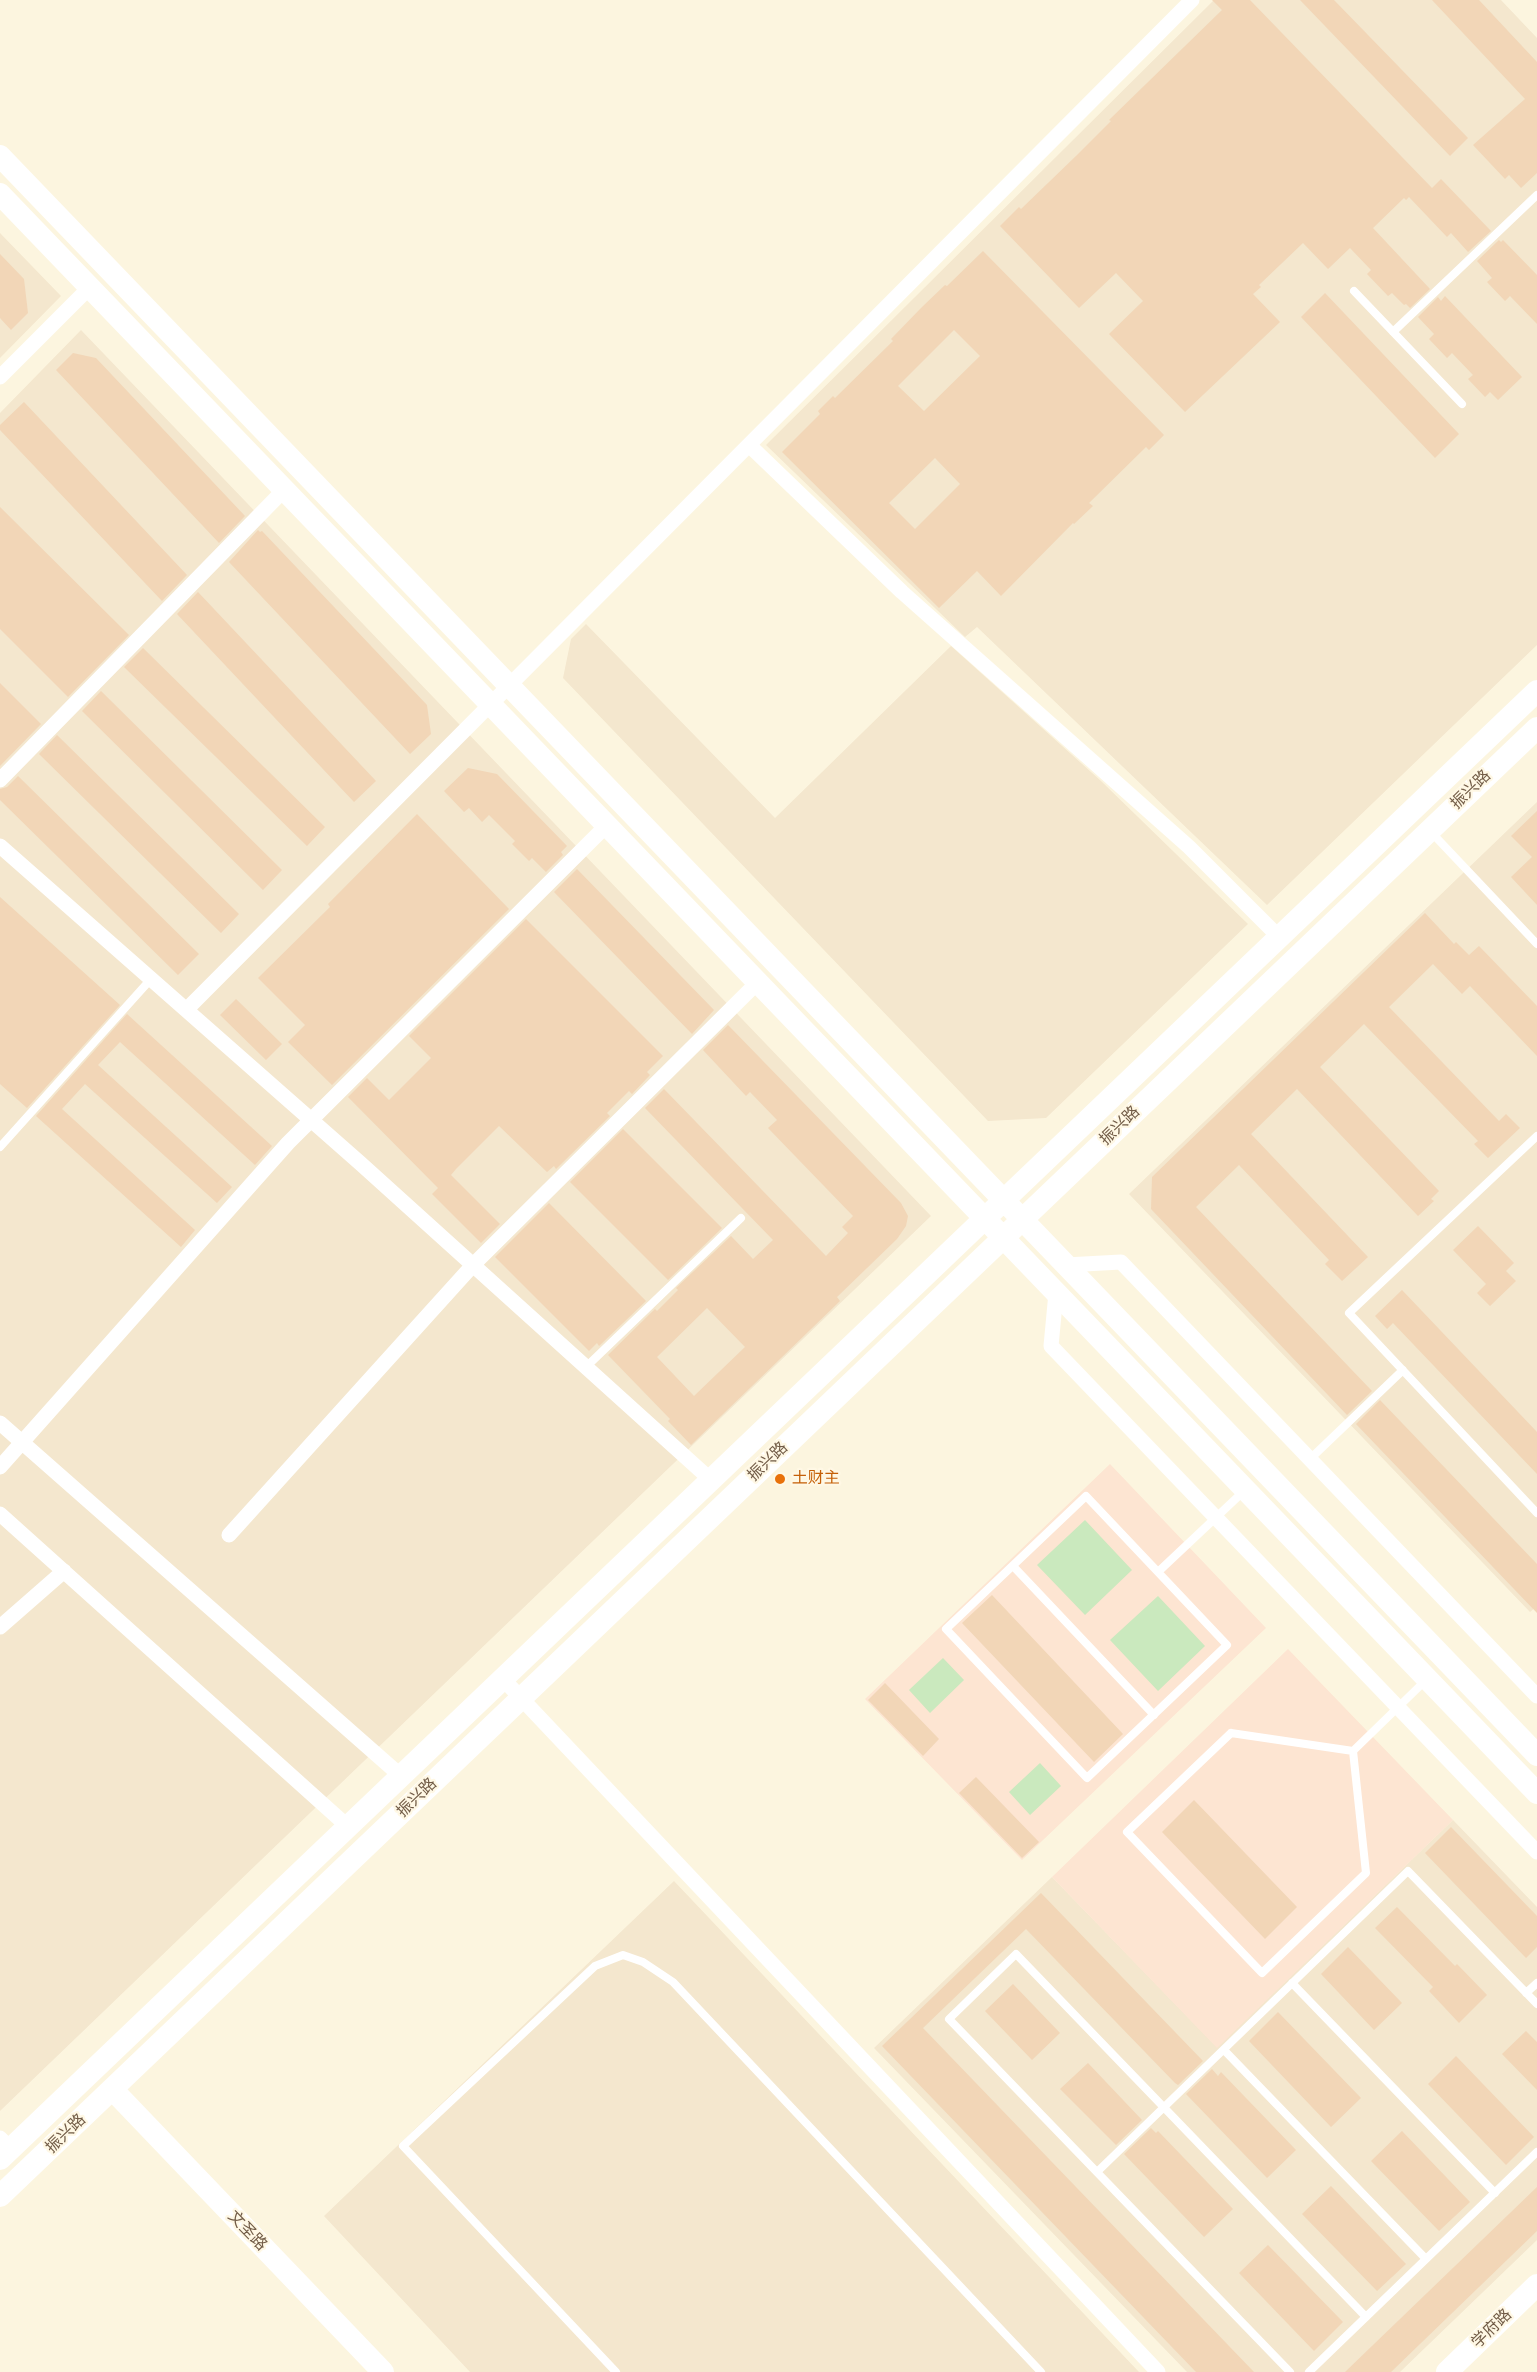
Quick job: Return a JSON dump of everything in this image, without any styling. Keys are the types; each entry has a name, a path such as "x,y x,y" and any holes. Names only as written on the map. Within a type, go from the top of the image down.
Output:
{"street":[{"path":"186,1010 1192,0"},
{"path":"0,156 1537,1755"},
{"path":"0,194 1537,1793"},
{"path":"0,377 90,288"},
{"path":"749,445 902,592 1189,847 1279,937"},
{"path":"0,780 284,490"},
{"name":"振兴路","path":"4,2149 503,1679 1537,691"},
{"name":"振兴路","path":"0,2196 1537,728"},
{"path":"0,1467 288,1143 607,825"},
{"path":"0,846 311,1120 711,1480"},
{"path":"228,1535 473,1265 758,982"},
{"path":"1066,1265 1121,1262 1537,1696"},
{"path":"1056,1293 1051,1346 1537,1852"},
{"path":"0,1423 401,1776"},
{"path":"0,1514 345,1824"},
{"path":"0,1627 64,1571"},
{"path":"503,1679 1158,2372"},
{"name":"文圣路","path":"112,2089 383,2372"},
{"name":"学府路","path":"1447,2372 1537,2285"}],"lane":[{"path":"1393,332 1537,195"},
{"path":"1354,291 1462,404"},
{"path":"1430,830 1537,944"},
{"path":"0,1147 151,979"},
{"path":"1537,1136 1349,1313 1537,1513"},
{"path":"586,1367 741,1218"},
{"path":"1310,1459 1403,1370"},
{"path":"1158,1572 1245,1489"},
{"path":"1086,1497 1227,1645 1087,1778 946,1629 1013,1566 1086,1497"},
{"path":"1013,1566 1154,1715"},
{"path":"1353,1751 1428,1679"},
{"path":"1230,1732 1353,1751 1366,1873 1263,1972 1127,1832 1230,1732"},
{"path":"1097,2172 1408,1871 1537,2004"},
{"path":"1290,2372 949,2019 1016,1954 1366,2317"},
{"path":"616,2372 403,2146 595,1966 623,1955 642,1962 673,1982 1041,2372"},
{"path":"1292,1983 1495,2193"},
{"path":"1526,1993 1537,1983"},
{"path":"1224,2050 1426,2259"},
{"path":"1309,2372 1537,2152"}],"shaded area":[{"path":"1214,0 1501,0 1537,38 1537,645 1267,905 977,627 965,637 766,445"},
{"path":"0,233 61,296 0,358"},
{"path":"81,330 931,1216 0,2111 0,413"},
{"path":"586,624 775,818 951,646 1101,781 1248,924 1046,1118 988,1121 563,678 571,639"},
{"path":"1537,802 1537,1606 1530,1612 1129,1194"},
{"path":"1110,1464 1266,1628 1022,1860 865,1699"},
{"path":"1288,1649 1453,1820 1217,2048 1052,1877"},
{"path":"1453,1820 1537,1907 1537,2240 1400,2372 1187,2372 874,2048 1052,1877 1217,2047"},
{"path":"674,1881 1139,2372 470,2372 324,2216"}],"green space":[{"path":"1085,1520 1132,1570 1085,1615 1037,1565"},
{"path":"1158,1596 1205,1646 1158,1691 1110,1640"},
{"path":"943,1658 964,1680 930,1713 909,1690"},
{"path":"1040,1763 1061,1786 1030,1815 1009,1792"}],"building":[{"path":"1212,0 1250,0 1432,188 1441,179 1491,231 1468,252 1451,233 1447,237 1409,197 1406,200 1404,198 1373,228 1430,289 1410,308 1392,293 1388,296 1367,274 1371,270 1350,248 1328,269 1303,243 1259,285 1261,287 1253,294 1280,322 1185,412 1109,334 1143,301 1116,273 1079,308 1000,226 1076,156 1111,121 1109,120 1222,10"},
{"path":"1300,0 1334,0 1468,138 1450,156"},
{"path":"1432,0 1479,0 1537,62 1537,173 1521,188 1509,175 1505,179 1473,145 1525,99"},
{"path":"1499,240 1501,242 1503,240 1537,275 1537,324 1510,296 1505,301 1487,282 1492,278 1477,261"},
{"path":"983,251 1164,435 1149,450 1146,447 1089,503 1093,506 1073,523 1001,596 977,571 939,608 782,452 820,414 818,411 833,396 835,398 893,341 891,339 922,307 945,285 947,286","holes":["954,330 980,356 924,411 898,386","935,458 960,484 915,529 889,503"]},
{"path":"0,254 24,279 28,313 11,330 0,318"},
{"path":"1325,293 1459,434 1435,458 1301,317"},
{"path":"1445,296 1522,377 1498,400 1490,392 1485,397 1468,379 1473,375 1452,353 1447,358 1429,339 1434,334 1418,317 1438,297 1441,301"},
{"path":"73,353 96,358 245,516 219,543 56,370"},
{"path":"24,402 187,575 162,601 0,430 0,425"},
{"path":"0,507 129,635 68,697 0,629"},
{"path":"258,530 262,531 427,705 431,734 410,754 229,562"},
{"path":"198,592 376,781 354,802 177,614"},
{"path":"143,648 325,827 307,846 124,667"},
{"path":"0,683 41,724 0,766"},
{"path":"101,691 282,870 263,890 82,711"},
{"path":"57,735 239,914 221,933 39,754"},
{"path":"468,768 497,774 567,846 561,852 563,855 546,872 532,858 529,861 512,844 515,841 489,815 482,822 469,808 464,812 444,791"},
{"path":"18,776 199,954 178,975 0,800 0,789 7,787"},
{"path":"1537,811 1537,905 1511,877 1532,857 1511,836"},
{"path":"417,814 509,909 332,1085 288,1042 305,1025 258,978 330,907 328,904"},
{"path":"577,869 714,1010 692,1034 554,892"},
{"path":"0,897 120,1005 27,1108 0,1084"},
{"path":"1425,913 1454,944 1456,942 1469,955 1479,946 1537,1006 1537,1056 1470,986 1462,994 1433,964 1389,1007 1499,1121 1506,1114 1520,1128 1488,1158 1474,1144 1478,1141 1364,1024 1320,1067 1439,1191 1431,1199 1434,1201 1418,1216 1297,1089 1251,1134 1368,1257 1342,1281 1325,1264 1329,1260 1239,1165 1196,1207 1372,1391 1347,1415 1151,1209 1152,1177"},
{"path":"526,919 663,1056 647,1072 650,1075 632,1094 629,1091 607,1113 610,1116 556,1169 554,1166 547,1172 499,1126 456,1169 451,1175 500,1224 481,1243 432,1194 438,1188 348,1097 367,1078 389,1100 431,1058 409,1036"},
{"path":"236,999 282,1044 266,1060 220,1015"},
{"path":"127,1014 272,1146 255,1165 120,1042 98,1065 232,1187 217,1203 85,1084 62,1109 195,1230 181,1247 36,1116"},
{"path":"728,1025 901,1203 908,1216 906,1226 897,1239 837,1297 840,1301 691,1445 668,1421 670,1419 608,1355 655,1309 657,1311 678,1290 676,1288 731,1236 753,1259 773,1240 645,1108 664,1089 826,1256 848,1233 842,1227 853,1216 768,1128 777,1120 750,1092 746,1096 703,1050","holes":["707,1308 745,1347 694,1396 657,1357"]},
{"path":"623,1129 722,1228 668,1280 570,1182"},
{"path":"549,1203 646,1301 599,1346 597,1343 589,1351 495,1257"},
{"path":"1478,1226 1514,1263 1506,1271 1516,1281 1490,1306 1477,1293 1486,1284 1453,1250"},
{"path":"1402,1290 1537,1432 1537,1474 1393,1323 1387,1329 1375,1316"},
{"path":"1380,1400 1537,1564 1537,1613 1356,1424"},
{"path":"992,1595 1123,1734 1094,1762 962,1623"},
{"path":"885,1683 939,1739 923,1756 868,1700"},
{"path":"976,1777 1039,1842 1022,1858 959,1793"},
{"path":"1194,1800 1297,1907 1265,1939 1162,1832"},
{"path":"1451,1827 1537,1916 1537,1947 1526,1958 1425,1853"},
{"path":"1041,1893 1203,2061 1178,2085 1175,2083 1026,1929 923,2028 1254,2372 1196,2372 882,2046"},
{"path":"1397,1907 1487,1995 1459,2023 1429,1991 1433,1987 1375,1928"},
{"path":"1348,1947 1402,2003 1374,2030 1321,1974"},
{"path":"1013,1984 1060,2033 1032,2060 985,2011"},
{"path":"1278,2012 1361,2098 1331,2127 1249,2041"},
{"path":"1526,2031 1537,2042 1537,2090 1502,2054"},
{"path":"1456,2056 1534,2137 1506,2165 1428,2084"},
{"path":"1088,2063 1142,2120 1116,2145 1060,2089"},
{"path":"1212,2069 1218,2076 1221,2072 1296,2150 1267,2178 1186,2094"},
{"path":"1151,2128 1156,2133 1158,2131 1233,2209 1204,2237 1124,2154"},
{"path":"1402,2131 1470,2202 1439,2231 1371,2161"},
{"path":"1331,2186 1406,2264 1377,2291 1302,2214"},
{"path":"1537,2187 1537,2231 1391,2372 1345,2372"},
{"path":"1268,2245 1343,2322 1314,2351 1239,2273"}],"place":[{"name":"土财主","path":"780,1479"}]}
